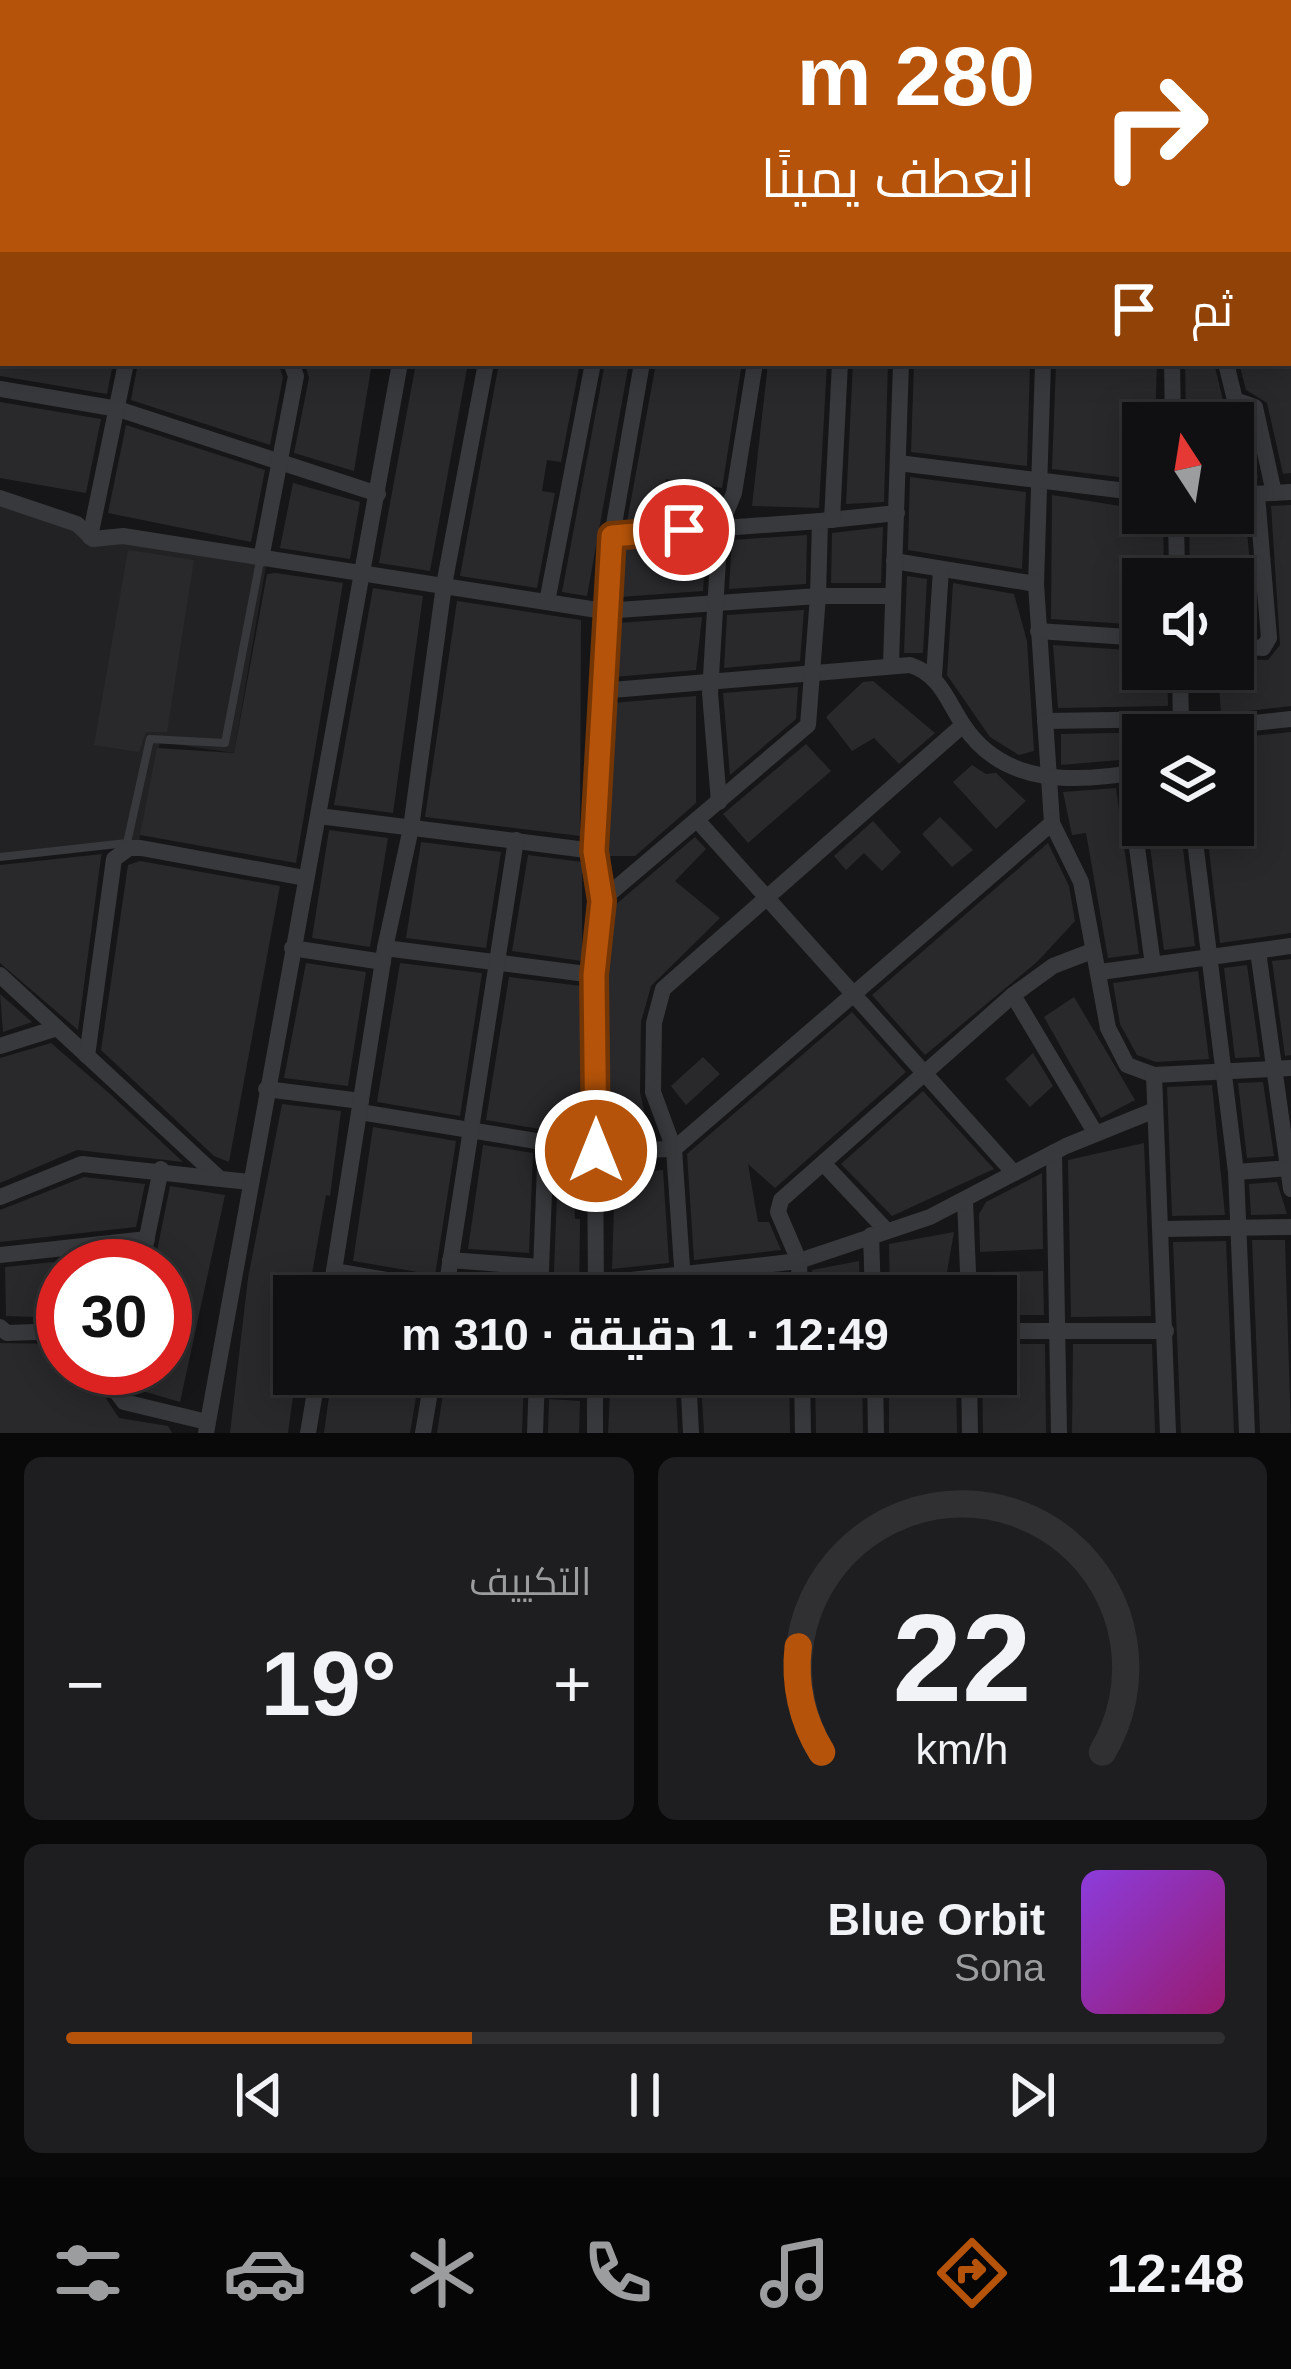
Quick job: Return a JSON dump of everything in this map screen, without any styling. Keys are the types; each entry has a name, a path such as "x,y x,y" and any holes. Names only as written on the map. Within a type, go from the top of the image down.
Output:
{"street":[{"path":"90,537 125,366"},
{"path":"261,559 282,464 296,376 292,366"},
{"path":"119,1395 124,1402 207,1428 399,366"},
{"path":"333,1275 384,955 411,828 444,586 485,366"},
{"path":"548,602 592,366"},
{"path":"596,1275 594,975 602,901 594,851 599,692 612,536 642,366"},
{"path":"719,802 710,685 720,527 734,494 755,366"},
{"path":"602,901 808,725 840,366"},
{"path":"892,664 901,366"},
{"path":"1043,366 1036,584 1052,823 1081,882 1108,1028 1134,1071 1154,1076 1291,1068"},
{"path":"1172,366 1173,402"},
{"path":"1227,366 1235,400 1255,407 1274,493 1269,638 1254,648"},
{"path":"0,389 118,409 378,494"},
{"path":"898,463 1122,491"},
{"path":"0,498 77,524 90,537 123,536 604,611 818,596 892,596"},
{"path":"612,536 897,513"},
{"path":"894,561 1036,584"},
{"path":"941,569 934,677 963,725 998,759 1049,779 1122,773"},
{"path":"1038,632 1122,637"},
{"path":"599,692 892,664 934,677"},
{"path":"1254,722 1291,719"},
{"path":"1045,721 1122,725"},
{"path":"683,1274 674,1149 652,1093 657,1004 670,982 963,725"},
{"path":"319,816 594,851"},
{"path":"697,820 1014,1173"},
{"path":"266,1089 596,1151 674,1149 1052,823"},
{"path":"448,1275 516,840"},
{"path":"1142,846 1153,965"},
{"path":"1196,846 1236,1172 1247,1433"},
{"path":"87,1056 114,859 119,853 141,848 305,878"},
{"path":"1100,972 1291,946"},
{"path":"292,948 497,962 594,975"},
{"path":"799,1275 799,1261 778,1207 1013,994 1053,966 1092,951"},
{"path":"1258,951 1291,1189"},
{"path":"0,976 218,1177"},
{"path":"1013,994 1096,1134"},
{"path":"0,1046 57,1028"},
{"path":"1154,1076 1168,1433"},
{"path":"678,1275 799,1261 965,1201 1054,1152 1155,1109"},
{"path":"541,1275 547,1140"},
{"path":"1054,1152 1058,1433"},
{"path":"823,1163 879,1233 875,1275"},
{"path":"0,1197 82,1164 249,1182"},
{"path":"1236,1172 1289,1168"},
{"path":"147,1239 161,1169"},
{"path":"965,1201 967,1275"},
{"path":"1161,1229 1291,1226"},
{"path":"0,1255 36,1251"},
{"path":"450,1260 541,1267"},
{"path":"334,1271 354,1275"},
{"path":"0,1327 8,1333 36,1332"},
{"path":"1017,1331 1166,1331"},
{"path":"308,1433 314,1395"},
{"path":"423,1433 429,1395"},
{"path":"535,1433 536,1395"},
{"path":"595,1395 595,1433"},
{"path":"689,1395 691,1433"},
{"path":"802,1395 803,1433"},
{"path":"875,1395 876,1433"},
{"path":"969,1395 970,1433"}],"lane":[{"path":"0,857 127,843 150,739 225,743 261,559"}],"shaded area":[{"path":"0,504 81,527 267,560 234,753 160,742 138,846 0,857"}],"building":[{"path":"0,366 112,366 107,394 0,376"},
{"path":"137,366 279,366 283,377 270,445 131,400"},
{"path":"306,366 372,366 354,471 294,453 309,378"},
{"path":"415,366 467,366 430,571 379,563"},
{"path":"498,366 579,366 561,462 547,460 542,491 555,493 537,588 460,576"},
{"path":"604,366 628,366 587,596 562,592"},
{"path":"655,366 742,366 722,488 666,479 661,520 627,522"},
{"path":"768,366 827,366 819,508 752,506"},
{"path":"853,366 888,366 884,502 846,504"},
{"path":"914,366 1030,366 1027,466 911,452"},
{"path":"1056,366 1157,366 1156,402 1122,402 1122,477 1052,469"},
{"path":"1185,366 1215,366 1224,402 1186,402"},
{"path":"1240,366 1291,366 1291,473 1283,474 1267,403 1246,390"},
{"path":"0,402 101,419 86,493 0,478"},
{"path":"126,425 265,470 251,542 108,513"},
{"path":"910,477 1026,492 1022,569 908,550"},
{"path":"293,483 360,502 350,559 280,548"},
{"path":"1052,495 1122,506 1122,534 1163,534 1164,558 1122,558 1122,624 1051,619"},
{"path":"1291,505 1291,706 1221,714 1219,690 1254,690 1254,660 1268,660 1280,645 1271,506"},
{"path":"883,527 881,583 831,583 832,533"},
{"path":"1189,534 1247,534 1249,558 1190,558"},
{"path":"807,535 806,584 729,589 732,540"},
{"path":"706,542 703,591 620,597 624,548"},
{"path":"128,550 194,560 167,732 146,732 139,752 94,745"},
{"path":"267,574 343,583 296,863 140,835 157,748 234,753"},
{"path":"907,576 927,579 923,653 904,653"},
{"path":"953,583 1014,594 1027,641 1034,751 1019,755 990,737 947,675"},
{"path":"373,588 423,596 393,813 334,805"},
{"path":"457,601 581,620 580,836 425,817"},
{"path":"804,610 800,661 724,668 727,615"},
{"path":"702,617 696,670 614,677 618,623"},
{"path":"1053,645 1122,650 1122,690 1168,690 1168,706 1058,708"},
{"path":"873,681 935,733 899,764 874,738 852,751 826,717 863,682"},
{"path":"798,687 796,719 730,775 723,693"},
{"path":"696,696 696,803 635,856 608,856 612,703"},
{"path":"1291,732 1291,933 1220,943 1208,846 1254,846 1254,736"},
{"path":"1122,733 1122,760 1061,765 1061,734"},
{"path":"806,744 831,771 748,843 723,814"},
{"path":"972,765 986,774 996,773 1026,801 996,829 953,782"},
{"path":"1116,788 1139,954 1108,958 1086,833 1072,835 1063,792"},
{"path":"940,817 973,850 952,867 922,834"},
{"path":"873,821 901,852 882,871 864,853 846,870 834,856"},
{"path":"329,830 388,838 370,947 312,938"},
{"path":"695,837 706,849 675,881 720,918 651,986 641,1022 640,1092 650,1137 608,1138 607,976 614,906"},
{"path":"421,842 501,852 486,948 406,938"},
{"path":"1048,843 1069,886 1075,921 1037,962 925,1055 872,995"},
{"path":"1150,846 1183,846 1195,946 1164,950"},
{"path":"102,854 78,1030 0,963 0,865"},
{"path":"528,855 582,862 582,961 512,951"},
{"path":"140,861 280,886 229,1162 214,1156 101,1050 128,865"},
{"path":"1291,959 1291,1055 1285,1056 1272,961"},
{"path":"306,963 366,972 348,1086 284,1078"},
{"path":"400,963 482,973 460,1116 377,1102"},
{"path":"1247,965 1260,1057 1235,1058 1224,968"},
{"path":"1198,971 1209,1059 1156,1062 1137,1055 1120,1024 1113,983"},
{"path":"509,977 581,986 582,1136 486,1120"},
{"path":"0,994 32,1022 3,1032"},
{"path":"1074,997 1135,1100 1101,1118 1044,1017"},
{"path":"852,1012 906,1072 775,1188 748,1164 758,1222 769,1222 781,1250 694,1260 687,1154"},
{"path":"51,1043 183,1162 77,1150 0,1183 0,1058"},
{"path":"1033,1053 1053,1086 1030,1107 1005,1079"},
{"path":"703,1057 720,1074 686,1105 671,1086"},
{"path":"1263,1082 1274,1156 1247,1158 1238,1083"},
{"path":"1212,1085 1225,1215 1172,1216 1167,1087"},
{"path":"923,1091 994,1169 892,1216 841,1164"},
{"path":"282,1104 341,1111 330,1196 326,1195 312,1275 273,1275 273,1395 293,1395 288,1433 230,1433 248,1278"},
{"path":"373,1127 456,1141 435,1275 353,1261"},
{"path":"1144,1143 1151,1316 1071,1317 1068,1160"},
{"path":"483,1145 533,1153 529,1253 468,1249"},
{"path":"663,1170 669,1263 612,1269 615,1174"},
{"path":"1042,1173 1043,1249 980,1252 979,1214 986,1202"},
{"path":"84,1177 145,1184 136,1227 0,1242 0,1210"},
{"path":"1277,1182 1287,1214 1251,1215 1249,1184"},
{"path":"170,1186 225,1195 192,1347 192,1239 159,1239"},
{"path":"557,1194 574,1196 575,1219 580,1219 579,1275 554,1275"},
{"path":"954,1232 947,1272 955,1275 890,1275 889,1244"},
{"path":"1252,1240 1285,1240 1291,1433 1260,1433"},
{"path":"1226,1241 1234,1433 1181,1433 1173,1242"},
{"path":"859,1261 859,1275 812,1275 812,1270"},
{"path":"36,1264 36,1317 6,1316 5,1267"},
{"path":"1043,1271 1044,1315 1017,1315 1017,1275 981,1272"},
{"path":"0,1343 36,1344 36,1395 104,1395 119,1418 168,1426 172,1433 0,1433"},
{"path":"1017,1344 1045,1344 1046,1433 983,1433 982,1395 1017,1395"},
{"path":"1073,1344 1152,1344 1155,1433 1072,1433"},
{"path":"329,1395 416,1395 410,1433 324,1433"},
{"path":"443,1395 523,1395 522,1433 437,1433"},
{"path":"610,1395 676,1395 678,1433 608,1433"},
{"path":"702,1395 789,1395 790,1433 704,1433"},
{"path":"815,1395 862,1395 863,1433 816,1433"},
{"path":"889,1395 956,1395 957,1433 889,1433"},
{"path":"549,1399 580,1401 579,1433 548,1433"}],"route":[{"path":"596,1151 594,975 602,901 594,851 599,692 612,536 684,530"}]}
